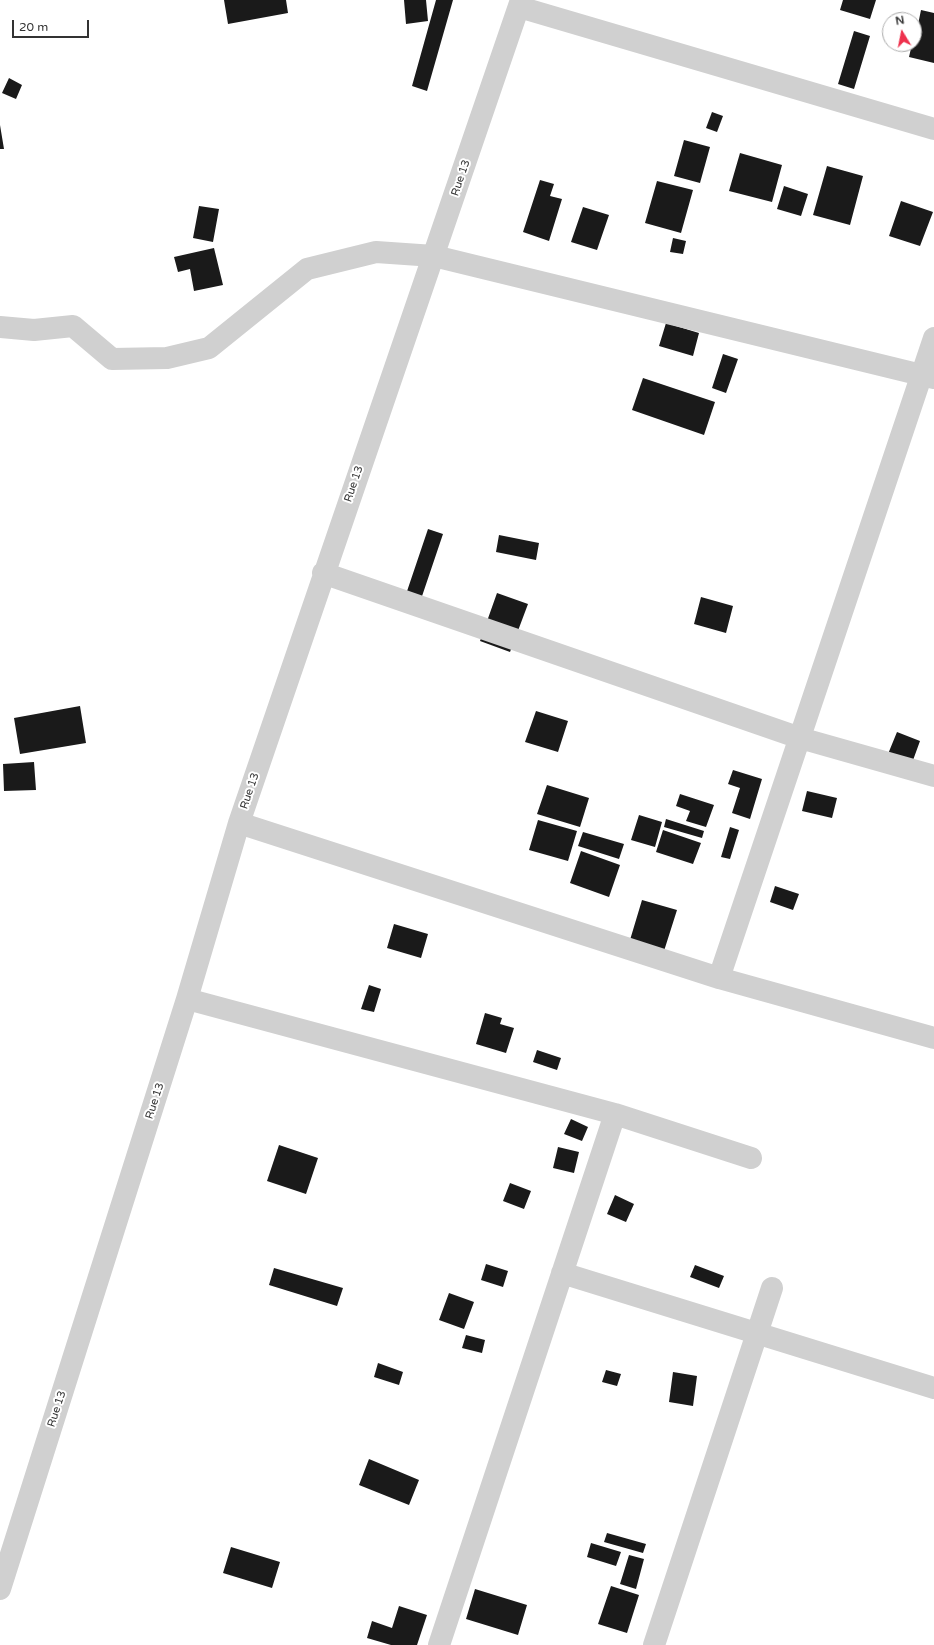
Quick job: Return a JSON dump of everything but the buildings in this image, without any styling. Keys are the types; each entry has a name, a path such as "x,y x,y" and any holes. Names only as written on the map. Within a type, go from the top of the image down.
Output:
{"street":[{"path":"520,3 934,129"},
{"name":"Rue 13","path":"0,1589 187,999 239,823 323,573 434,256 520,3"},
{"path":"0,327 34,330 73,326 112,359 167,358 209,348 306,269 376,252 434,256 928,376"},
{"path":"719,978 800,738 928,376 934,338"},
{"path":"323,573 800,738 934,776"},
{"path":"239,823 719,978 934,1038"},
{"path":"187,999 615,1114 750,1158"},
{"path":"439,1645 615,1114"},
{"path":"562,1273 934,1388"},
{"path":"654,1645 772,1288"}]}
